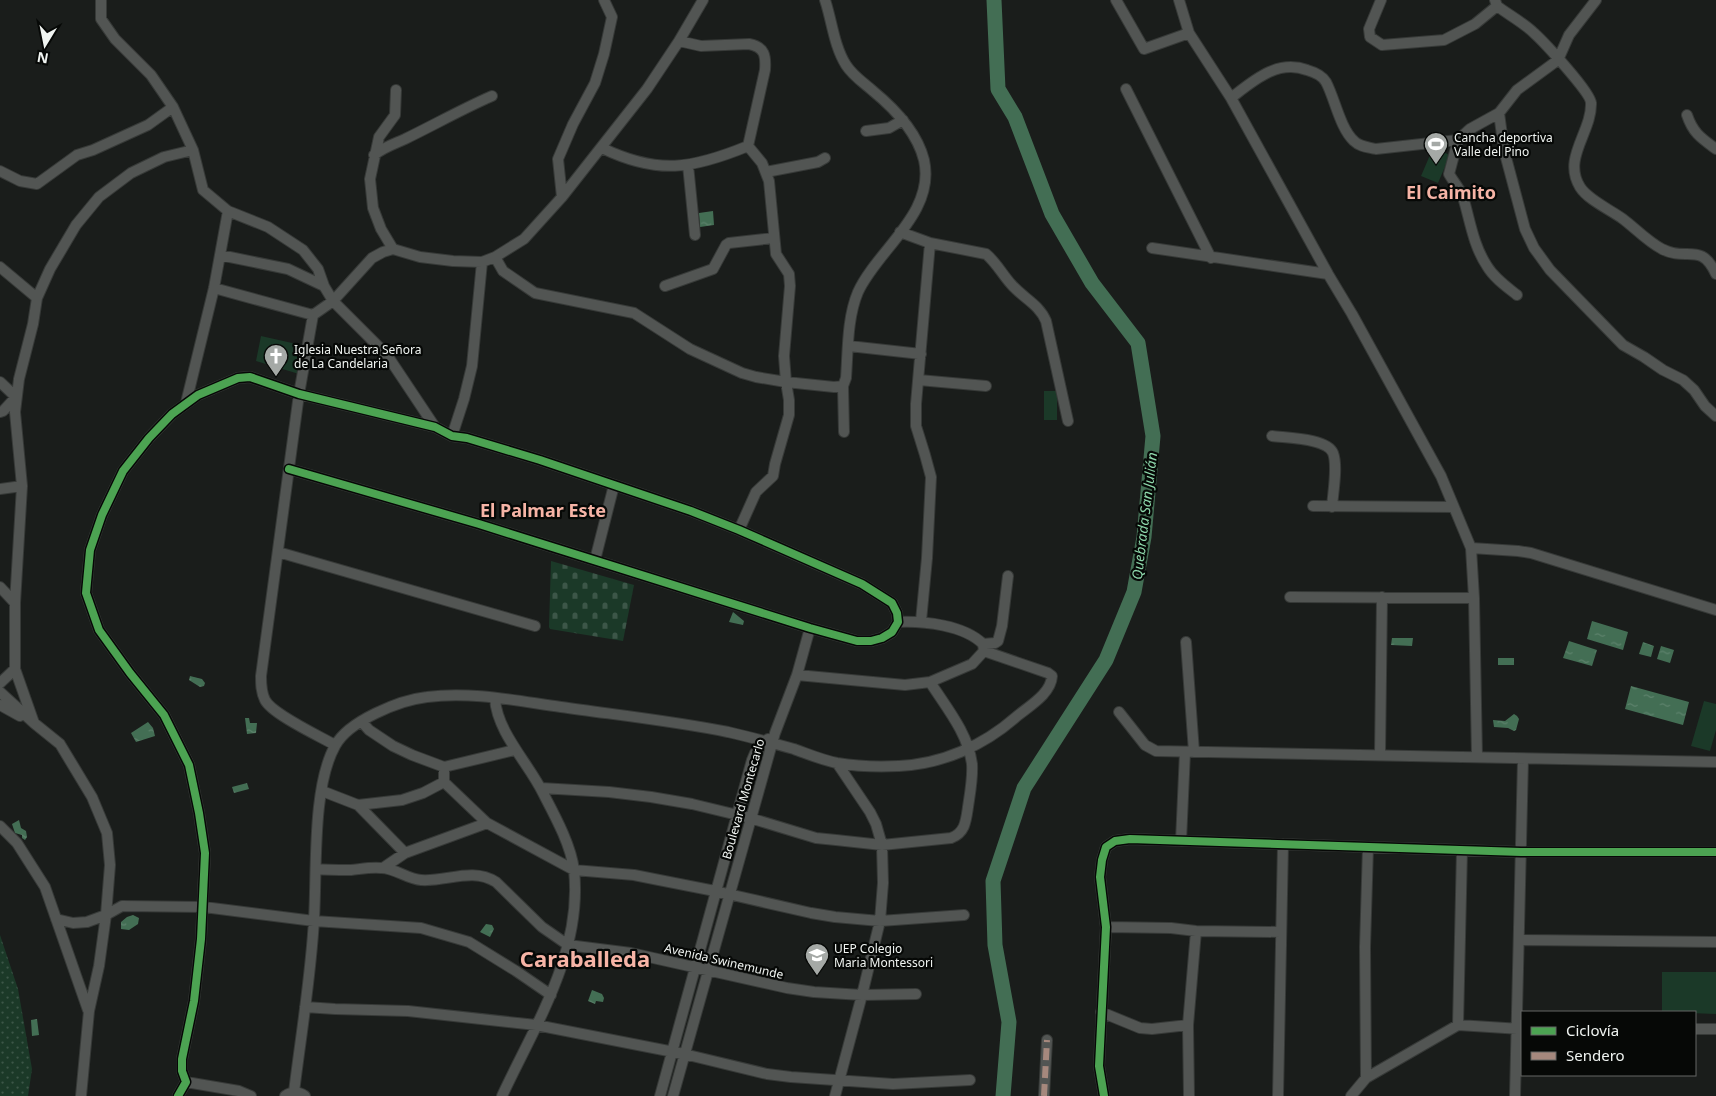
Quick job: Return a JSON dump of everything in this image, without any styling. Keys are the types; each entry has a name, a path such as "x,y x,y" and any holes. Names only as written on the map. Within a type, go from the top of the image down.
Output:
{"street":[{"path":"101,0 101,19 115,39 151,75 173,107 193,150 204,190 228,211 268,227 303,250 318,269 324,286 333,301 387,355 434,426"},
{"path":"562,197 558,159 573,124 595,83 604,54 612,17 604,0"},
{"path":"335,745 277,712 266,702 262,691 261,676 299,394 313,315 333,301 372,258 383,252 393,249 420,257 482,262 495,257 524,239 562,197 647,89 680,41 703,0"},
{"path":"825,0 838,46 846,65 856,77 892,106 903,120 918,144 924,160 926,177 923,194 917,208 866,278 858,292 853,309 846,378 843,386 844,432"},
{"path":"1116,0 1144,49 1189,33"},
{"path":"1179,0 1189,33 1232,98 1328,274 1352,314 1440,476 1471,548 1474,598 1477,757"},
{"path":"1517,295 1500,282 1487,267 1477,248 1462,195 1449,174 1458,140 1470,129 1499,113 1516,90 1558,60 1569,35 1596,0"},
{"path":"1380,1 1369,29 1370,37 1382,45 1444,40 1475,24 1496,3 1533,32 1585,89 1592,101 1591,111 1578,146 1574,164 1575,176 1580,188 1662,249 1705,257 1716,274"},
{"path":"680,41 701,46 749,44 757,45 762,50 766,57 765,70 748,146"},
{"path":"1232,98 1264,73 1277,69 1302,68 1315,73 1325,80 1348,131 1354,141 1363,147 1376,149 1458,140"},
{"path":"393,249 381,229 373,208 370,179 379,137 394,115 396,90"},
{"path":"1126,90 1211,258"},
{"path":"374,155 383,148 492,96"},
{"path":"0,171 20,181 37,184 77,155 93,150 148,125 173,107"},
{"path":"1499,113 1504,150 1525,229 1534,248 1550,270 1622,346 1683,380 1716,416"},
{"path":"1687,115 1698,137 1716,149"},
{"path":"866,131 889,128 903,120"},
{"path":"602,148 624,159 651,166 670,167 688,165 721,157 748,146"},
{"path":"738,530 756,492 773,476 789,415 784,342 790,286 789,274 776,254 770,181 762,163 748,146"},
{"path":"34,724 15,669 15,603 22,486 15,412 19,379 33,324 37,298 50,269 76,225 99,197 131,173 164,157 193,150"},
{"path":"766,172 818,162 825,158"},
{"path":"688,165 694,235"},
{"path":"186,403 214,288 228,211"},
{"path":"900,232 930,243 986,254 1012,285 1042,312 1046,321 1068,421"},
{"path":"665,286 713,269 726,245 729,243 774,238"},
{"path":"921,622 931,486 926,455 916,426 916,404 930,243"},
{"path":"1152,248 1328,274"},
{"path":"220,255 288,269 324,286"},
{"path":"495,257 503,270 535,293 634,313 690,349 742,373 786,382 834,387 843,386"},
{"path":"452,436 472,366 482,262"},
{"path":"0,268 37,298"},
{"path":"214,288 313,315"},
{"path":"849,346 921,354"},
{"path":"178,1096 186,1082 182,1071 182,1059 194,1001 204,907 205,853 199,813 189,765 164,715 99,630 86,593 90,550 102,515 123,471 149,438 172,414 198,395 238,378 250,377 299,394 434,426 452,436 467,438 540,460 691,511 845,576 882,595 892,603 897,612 898,622 892,632 882,638 870,641 857,641 810,628 470,521 289,469"},
{"path":"919,380 986,386"},
{"path":"0,382 16,397"},
{"path":"0,412 16,397"},
{"path":"1272,436 1317,442 1326,445 1332,451 1335,461 1332,507"},
{"path":"595,560 614,485"},
{"path":"0,489 22,486"},
{"path":"1313,506 1454,507"},
{"path":"1471,548 1531,553 1716,610"},
{"path":"278,552 535,626"},
{"path":"797,675 905,685 930,682 972,664 983,648 998,641 1002,626 1008,576"},
{"path":"0,587 15,603"},
{"path":"1290,597 1474,598"},
{"path":"1380,755 1382,598"},
{"path":"305,1096 289,1094 305,1007 314,921 317,832 326,770 335,745 344,734 376,713 403,702 425,697 464,695 660,720 770,740 837,763 903,766 944,758 969,749 1010,722 1044,694 1052,681 1052,676 1042,670 983,648 968,633 921,622 898,622"},
{"path":"770,740 797,675 810,628"},
{"path":"1181,841 1190,752 1186,642"},
{"path":"0,683 15,669"},
{"path":"541,788 609,792 692,804 750,818 816,838 882,845 951,838 959,835 964,827 972,766 964,735 930,682"},
{"path":"0,692 34,724 60,744 92,797 107,833 110,865 106,916 99,966 89,1011 81,1096"},
{"path":"495,699 496,708 515,750 541,788 565,839 574,870 572,919 568,945 551,994 502,1096"},
{"path":"0,705 34,724"},
{"path":"1120,712 1145,746 1156,751 1716,762"},
{"path":"362,722 369,730 393,746 444,767 515,750"},
{"name":"Boulevard Montecarlo","path":"660,1096 752,760 755,753 770,740"},
{"name":"Boulevard Montecarlo","path":"673,1096 770,740"},
{"path":"1514,1096 1519,1029 1518,940 1523,759"},
{"path":"835,1096 880,921 883,883 882,845 870,812 837,763"},
{"path":"444,767 444,782 487,823 574,870 634,875 715,891 811,914 880,921 964,915"},
{"path":"322,791 358,804 402,800 423,793 444,782"},
{"path":"358,804 405,853"},
{"path":"383,868 405,853 487,823"},
{"path":"0,826 17,843 45,887 89,1011"},
{"path":"1104,1096 1099,1066 1106,926 1100,877 1106,847 1115,841 1130,839 1521,852 1716,852"},
{"path":"1278,1096 1283,844"},
{"path":"1366,1078 1365,947 1368,847"},
{"path":"1458,1025 1462,850"},
{"name":"Avenida Swinemunde","path":"316,869 383,868 421,880 477,874 487,876 496,882 542,927 568,945 631,953 787,988 814,992 862,995 916,994"},
{"path":"56,919 73,923 87,922 106,916 122,906 204,907 314,921 420,928 469,942 551,994"},
{"path":"1106,926 1171,928 1196,931 1281,932"},
{"path":"1189,1096 1188,1025 1196,931"},
{"path":"1518,940 1716,942"},
{"path":"305,1007 415,1012 536,1025 684,1054 767,1074 839,1082 893,1084 970,1080"},
{"path":"1102,1012 1140,1028 1152,1029 1188,1025"},
{"path":"1351,1096 1366,1078 1458,1025 1519,1029"},
{"path":"1696,1029 1716,1029"},
{"path":"1044,1096 1047,1040"},
{"path":"186,1082 239,1090 250,1096"}],"green space":[{"name":"Cancha deportiva Valle del Pino","path":"1433,148 1450,155 1438,183 1421,176"},
{"path":"261,336 301,345 299,374 256,361"},
{"path":"1044,391 1057,391 1057,420 1044,420"},
{"path":"551,561 634,585 623,641 550,629"},
{"path":"1704,701 1716,704 1716,730 1710,751 1691,746"},
{"path":"0,935 18,989 32,1069 28,1096 0,1096"},
{"path":"1662,972 1716,972 1716,1014 1696,1013 1696,1011 1662,1011"}],"water":[{"path":"713,211 714,225 700,227 699,213"},
{"path":"733,612 744,621 743,625 729,622"},
{"path":"1592,621 1628,632 1623,650 1587,639"},
{"path":"1392,638 1413,638 1412,646 1391,645"},
{"path":"1569,641 1597,650 1592,666 1563,658"},
{"path":"1643,642 1654,646 1651,657 1639,654"},
{"path":"1661,646 1674,650 1670,663 1657,659"},
{"path":"1498,658 1514,658 1514,665 1498,665"},
{"path":"190,676 202,679 205,683 204,686 200,687 189,680"},
{"path":"1631,686 1689,702 1683,725 1625,709"},
{"path":"1514,714 1519,719 1516,730 1494,727 1493,720 1505,721"},
{"path":"245,718 249,718 250,723 257,723 256,733 247,734"},
{"path":"148,722 153,728 155,736 136,742 131,733"},
{"path":"247,783 249,789 234,793 232,787"},
{"path":"19,820 21,828 26,831 27,837 25,840 22,838 22,835 15,833 12,824"},
{"path":"133,915 139,918 138,924 129,930 121,929 121,922"},
{"path":"486,924 492,925 494,929 490,937 480,932"},
{"path":"592,990 602,994 603,1002 596,1001 595,1004 588,1001"},
{"path":"37,1019 39,1035 32,1036 31,1020"}],"waterway":[{"name":"Quebrada San Julián","path":"994,0 998,89 1015,117 1052,214 1092,283 1138,343 1153,436 1144,537 1134,592 1106,660 1024,788 993,881 995,945 1009,1022 1003,1096"}],"marked path":[{"path":"1044,1096 1047,1040"}],"cycle path":[{"path":"178,1096 186,1082 182,1071 182,1059 194,1001 201,939 205,853 199,813 189,765 164,715 99,630 86,593 90,550 102,515 123,471 149,438 172,414 198,395 238,378 250,377 299,394 435,427 452,436 467,438 540,460 691,511 862,584 892,603 897,613 898,622 892,632 882,638 871,641 857,641 479,524 289,469"},
{"path":"1104,1096 1099,1066 1106,927 1100,877 1106,847 1115,841 1130,839 1521,852 1716,852"}],"place":[{"name":"Cancha deportiva Valle del Pino","path":"1436,165"},
{"name":"Iglesia Nuestra Señora de La Candelaria","path":"276,377"},
{"name":"UEP Colegio Maria Montessori","path":"817,976"}],"district":[{"name":"El Caimito","path":"1451,192"},
{"name":"El Palmar Este","path":"543,510"},
{"name":"Caraballeda","path":"585,958"}]}
